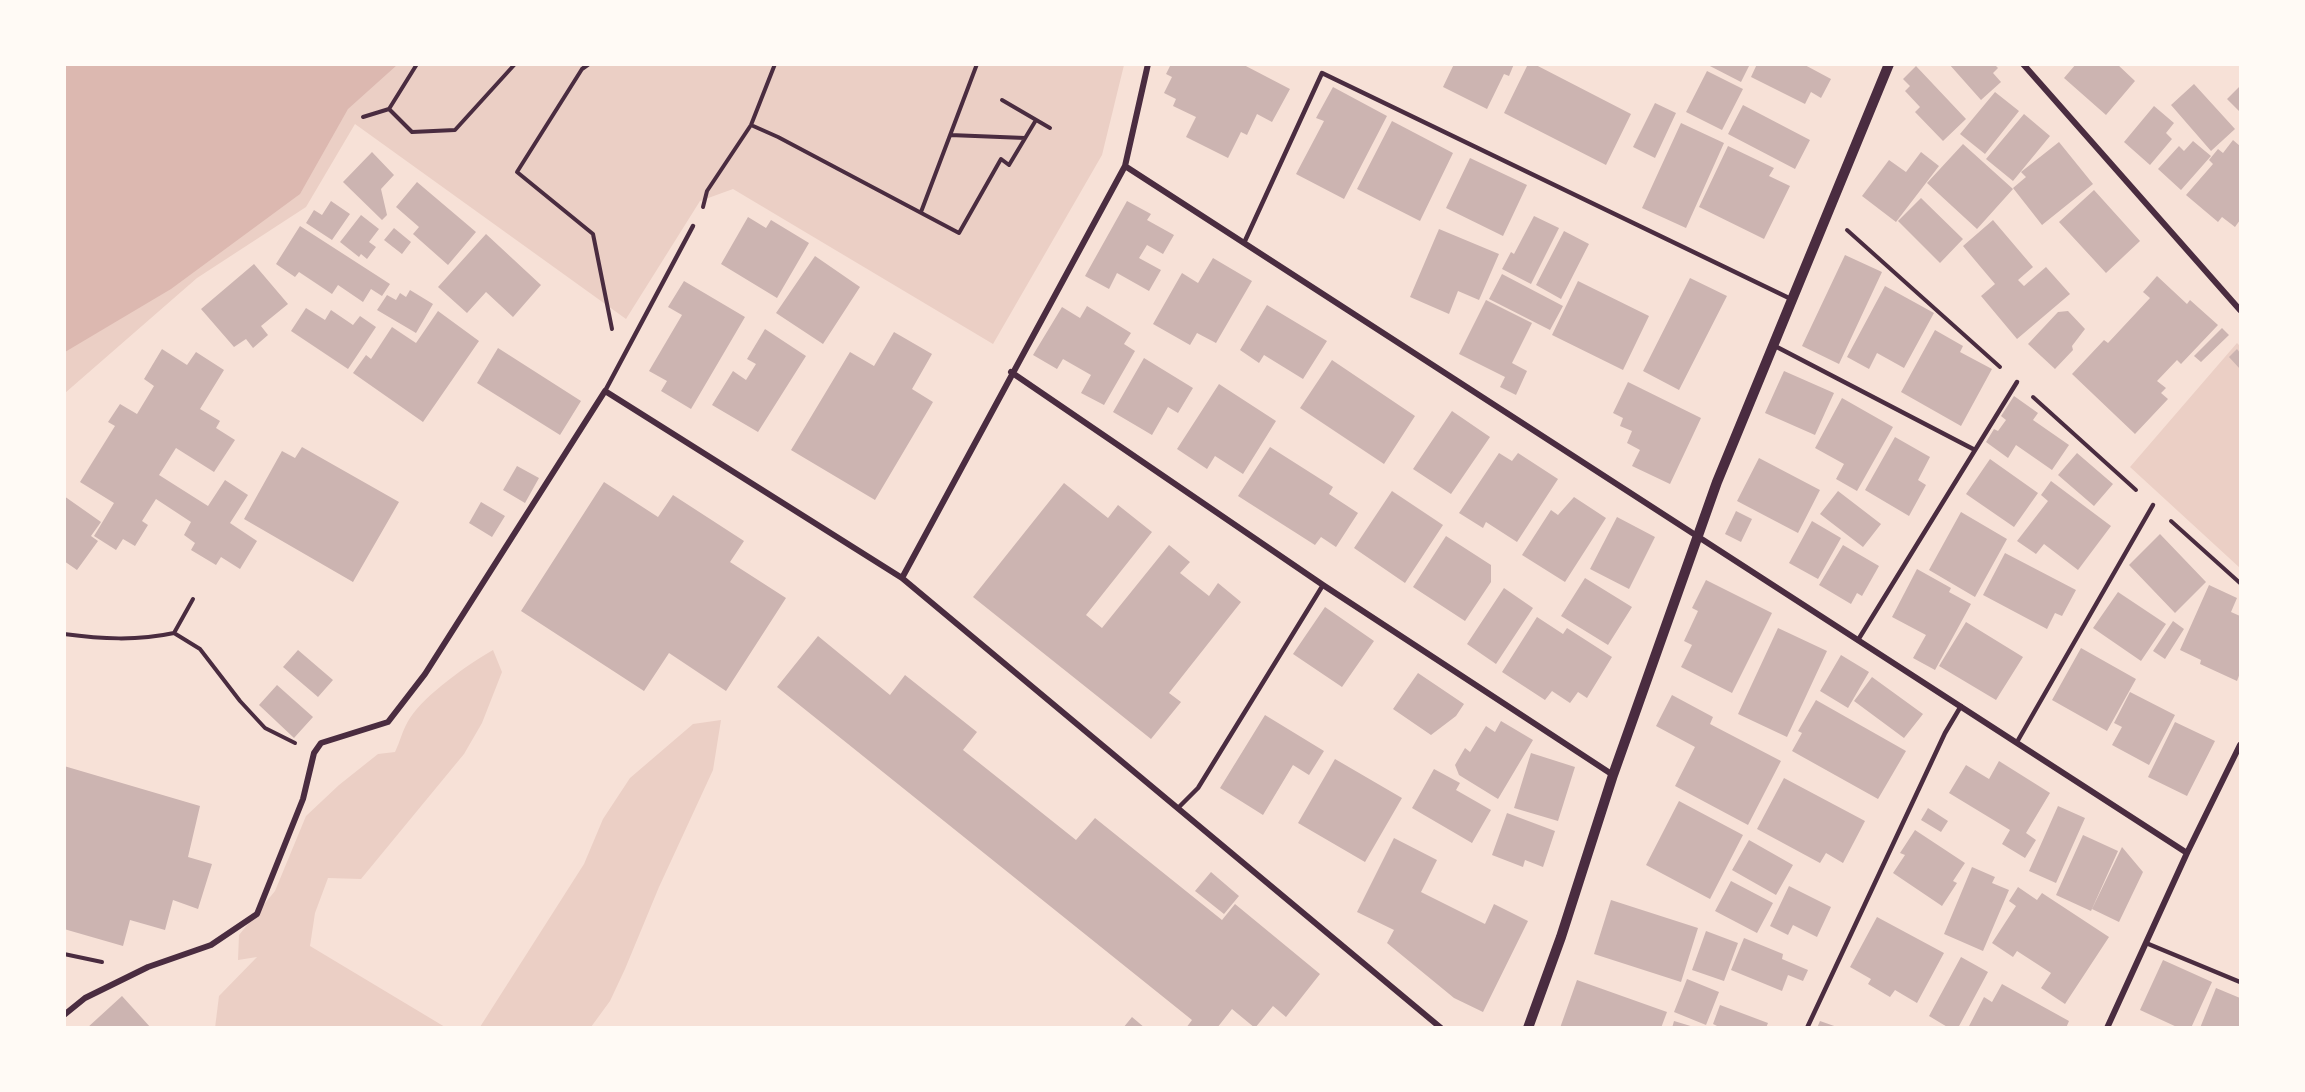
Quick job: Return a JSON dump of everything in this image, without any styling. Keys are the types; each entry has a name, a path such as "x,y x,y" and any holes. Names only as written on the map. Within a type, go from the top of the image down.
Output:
{"street":[{"path":"902,578 1011,372 1125,166 1148,64"},
{"path":"1528,1028 1561,938 1613,775 1717,482 1889,64"},
{"path":"2023,64 2241,310"},
{"path":"1125,166 2187,853"},
{"path":"1011,372 1323,585 1613,775"},
{"path":"64,1015 85,998 148,967 211,945 257,914 303,799 314,753 321,743 388,722 425,674 605,391 902,578 1441,1028"},
{"path":"2107,1028 2187,853 2241,745"}],"lane":[{"path":"1244,243 1322,73 1791,299"},
{"path":"605,391 693,226"},
{"path":"1772,344 1975,450"},
{"path":"1858,640 2017,382"},
{"path":"2017,742 2153,505"},
{"path":"1178,808 1198,788 1323,585"},
{"path":"1807,1028 1945,733 1961,706"},
{"path":"2146,943 2241,982"}],"path":[{"path":"363,117 389,109 417,64"},
{"path":"389,109 412,132 455,130 515,64"},
{"path":"589,64 582,69 518,172 593,234 619,365"},
{"path":"693,226 700,216 707,191 751,125 775,64"},
{"path":"921,212 977,64"},
{"path":"1002,100 1050,128"},
{"path":"751,125 959,233 1001,159 1009,165 1036,120"},
{"path":"950,135 1024,138"},
{"path":"1827,212 2241,583"},
{"path":"174,633 193,599"},
{"path":"64,634 99,638 152,638 174,633 200,649 240,701 265,728 314,753"}],"shaded area":[{"path":"65,64 397,65 348,109 300,194 171,289 65,352"},
{"path":"65,65 1124,65 1102,155 993,344 733,189 700,201 626,319 355,124 306,207 197,278 65,393"},
{"path":"2237,343 2240,346 2240,568 2130,467"},
{"path":"493,650 502,672 482,723 464,754 361,879 328,878 315,913 310,946 445,1027 215,1028 219,996 257,957 238,960 239,935 275,891 306,816 339,785 378,754 395,752 408,722 426,699"},
{"path":"721,720 713,770 610,1001 591,1027 480,1027 584,864 603,819 630,778 693,724"}],"building":[{"path":"1171,64 1242,64 1290,89 1272,122 1257,114 1247,135 1241,132 1228,158 1186,137 1196,117 1173,106 1176,99 1164,93 1172,77 1166,74"},
{"path":"1454,64 1514,64 1509,76 1504,74 1487,109 1443,87"},
{"path":"1528,64 1534,64 1631,114 1606,165 1504,113"},
{"path":"1706,64 1750,64 1741,82"},
{"path":"1757,64 1803,64 1831,79 1821,98 1811,92 1805,104 1751,77"},
{"path":"1949,64 1994,64 1998,68 1993,73 2001,82 1981,100"},
{"path":"2076,64 2117,64 2135,81 2106,115 2064,78"},
{"path":"1916,66 1966,119 1943,141 1915,112 1920,107 1905,91 1910,86 1903,79"},
{"path":"1707,71 1743,89 1722,130 1686,112"},
{"path":"2194,84 2235,129 2211,151 2171,105"},
{"path":"2240,86 2240,112 2227,99"},
{"path":"1333,87 1387,116 1344,199 1296,174 1324,121 1316,118"},
{"path":"1995,92 2019,111 1985,154 1960,134"},
{"path":"1655,103 1676,113 1655,158 1633,147"},
{"path":"1743,105 1810,140 1795,169 1728,134"},
{"path":"2154,106 2174,123 2166,133 2172,139 2150,165 2124,142"},
{"path":"2024,114 2050,136 2013,181 1986,159"},
{"path":"1392,121 1453,153 1420,221 1357,189"},
{"path":"1681,123 1724,143 1686,228 1642,208"},
{"path":"2233,140 2240,146 2240,220 2235,227 2222,217 2218,222 2186,195 2213,164 2209,160 2218,149 2223,153"},
{"path":"2193,141 2211,156 2181,190 2158,169 2179,146 2184,151"},
{"path":"2059,142 2093,184 2042,225 2013,188 2026,177 2021,172"},
{"path":"1963,144 2013,189 1977,229 1927,183"},
{"path":"1728,146 1774,168 1769,176 1790,186 1764,239 1699,207"},
{"path":"372,152 394,175 381,189 387,215 382,220 343,182"},
{"path":"1921,152 1939,166 1896,222 1862,196 1889,160 1906,172"},
{"path":"1470,158 1527,185 1503,236 1446,208"},
{"path":"417,182 476,232 448,265 413,234 419,227 396,207"},
{"path":"2094,190 2140,241 2106,273 2059,222"},
{"path":"1921,198 1963,239 1940,263 1898,221"},
{"path":"331,201 350,214 332,240 306,223 314,210 322,215"},
{"path":"1127,201 1151,214 1147,220 1174,235 1163,254 1147,245 1139,258 1161,270 1149,291 1117,273 1109,289 1085,276"},
{"path":"361,215 379,229 369,242 376,247 367,259 361,254 359,257 340,242"},
{"path":"1534,216 1559,228 1531,284 1502,269 1511,252 1514,254"},
{"path":"748,217 766,228 771,220 809,243 777,298 721,264"},
{"path":"1993,220 2033,267 2018,280 2024,286 2046,267 2070,294 2017,339 1981,296 1995,284 1963,246"},
{"path":"300,226 390,284 382,296 371,289 363,302 338,285 332,294 299,272 295,277 276,264"},
{"path":"394,228 411,242 402,254 384,240"},
{"path":"1439,229 1499,254 1479,300 1458,291 1449,314 1410,297"},
{"path":"1564,231 1589,244 1561,299 1536,285"},
{"path":"486,234 541,285 513,317 486,292 467,313 438,287"},
{"path":"1845,255 1882,272 1839,364 1802,346"},
{"path":"815,256 860,287 823,344 776,313"},
{"path":"1213,258 1252,281 1216,343 1197,333 1190,345 1153,324 1182,273 1198,283"},
{"path":"254,264 288,304 261,326 268,335 253,348 246,339 234,347 201,309"},
{"path":"1502,274 1563,306 1550,330 1489,299"},
{"path":"2157,276 2187,304 2190,300 2218,325 2181,364 2177,360 2157,381 2166,388 2161,393 2168,399 2135,434 2072,374 2104,340 2108,343 2150,298 2143,292"},
{"path":"1690,278 1727,296 1679,390 1643,371"},
{"path":"684,281 745,317 691,409 661,391 667,381 649,371 682,315 668,307"},
{"path":"1578,281 1649,316 1623,370 1552,335"},
{"path":"1885,286 1934,313 1904,368 1877,353 1869,369 1847,357"},
{"path":"410,290 433,304 416,333 377,310 387,295 396,300 400,293 406,297"},
{"path":"1486,300 1532,323 1512,363 1527,371 1516,395 1500,387 1505,377 1459,354"},
{"path":"1267,305 1327,341 1303,379 1264,355 1259,363 1240,350"},
{"path":"1087,306 1131,333 1124,344 1135,351 1104,405 1081,393 1091,375 1063,359 1057,369 1033,355 1062,307 1080,318"},
{"path":"306,308 325,320 331,310 353,325 360,316 376,327 348,369 291,331"},
{"path":"438,311 479,341 423,422 353,373 366,355 371,359 392,327 416,343"},
{"path":"2068,311 2085,329 2072,346 2073,350 2055,369 2028,344 2058,312"},
{"path":"2222,328 2229,335 2201,362 2194,356"},
{"path":"765,329 806,356 758,432 712,405 733,371 746,380 756,364 747,359"},
{"path":"1935,330 1963,346 1960,352 1992,369 1961,426 1901,392"},
{"path":"894,332 932,354 912,389 933,402 875,500 791,450 850,352 874,366"},
{"path":"498,348 581,401 560,435 477,383"},
{"path":"162,349 187,365 196,352 224,370 200,409 220,421 216,428 235,440 214,472 176,448 159,475 208,506 225,480 248,495 230,523 257,541 240,569 221,557 216,565 191,550 195,543 184,535 191,522 156,499 142,521 148,525 135,546 123,539 116,550 94,536 114,503 80,482 115,426 108,422 120,404 137,414 154,386 144,379"},
{"path":"2237,349 2240,353 2240,369 2229,357"},
{"path":"1144,358 1193,388 1178,413 1168,407 1152,435 1113,412"},
{"path":"1332,360 1415,416 1384,464 1300,408"},
{"path":"1784,371 1834,393 1815,435 1765,413"},
{"path":"1628,382 1701,418 1670,484 1632,466 1640,450 1627,443 1632,431 1620,426 1623,418 1613,413"},
{"path":"1219,384 1276,421 1243,474 1215,456 1207,469 1177,449"},
{"path":"2014,396 2038,413 2033,420 2069,445 2052,470 2016,445 2008,458 1986,442 1994,429 1998,431 2006,420 2001,416"},
{"path":"1842,398 1893,427 1857,491 1836,479 1844,464 1815,448"},
{"path":"1452,411 1490,437 1451,494 1413,469"},
{"path":"1895,437 1930,457 1918,480 1926,485 1909,516 1865,490"},
{"path":"302,447 399,502 353,582 244,519 282,451 295,458"},
{"path":"1270,447 1333,487 1329,494 1358,513 1336,547 1321,537 1315,545 1238,496"},
{"path":"1499,453 1512,461 1518,453 1558,479 1517,542 1486,522 1483,528 1459,513"},
{"path":"2077,453 2113,484 2094,506 2058,475"},
{"path":"1759,458 1820,490 1798,533 1737,501"},
{"path":"1990,459 2038,493 2014,527 1966,494"},
{"path":"517,466 539,478 525,503 503,490"},
{"path":"2051,481 2111,526 2078,570 2044,544 2036,554 2017,541 2048,501 2041,495"},
{"path":"604,482 658,517 673,495 744,541 730,562 786,598 726,691 669,653 644,691 521,611"},
{"path":"1064,483 1108,518 1118,505 1152,532 1086,615 1102,628 1169,545 1190,562 1180,573 1209,596 1218,583 1241,602 1169,693 1181,702 1151,739 973,597"},
{"path":"1392,491 1443,525 1405,583 1354,548"},
{"path":"1838,491 1881,524 1863,547 1820,514"},
{"path":"64,496 101,522 91,536 98,541 77,570 64,561"},
{"path":"1574,497 1606,518 1565,582 1522,555 1551,510 1558,515"},
{"path":"481,502 505,516 492,537 469,523"},
{"path":"1736,511 1752,519 1741,542 1725,534"},
{"path":"1961,512 2007,539 1975,597 1929,570"},
{"path":"1617,517 1655,537 1629,589 1590,569"},
{"path":"1812,521 1841,538 1818,579 1789,563"},
{"path":"2160,534 2206,582 2175,613 2129,565"},
{"path":"1446,536 1491,565 1491,582 1465,621 1413,587"},
{"path":"1843,545 1879,566 1862,596 1857,593 1851,604 1819,585"},
{"path":"2005,553 2076,590 2062,616 2055,613 2047,629 1983,595"},
{"path":"1917,569 1951,588 1949,592 1971,604 1935,670 1913,658 1926,635 1892,617"},
{"path":"1585,578 1632,607 1608,645 1561,616"},
{"path":"1706,580 1772,613 1732,693 1681,667 1692,645 1684,641 1698,611 1692,608"},
{"path":"2209,585 2237,598 2231,612 2240,616 2240,673 2237,681 2200,664 2201,660 2180,650"},
{"path":"1504,588 1533,608 1496,664 1467,644"},
{"path":"2118,592 2166,624 2141,661 2093,628"},
{"path":"1325,607 1374,641 1342,687 1293,654"},
{"path":"1537,617 1563,634 1567,628 1612,657 1587,698 1578,692 1570,703 1552,691 1545,700 1502,672"},
{"path":"2173,621 2184,629 2165,659 2153,651"},
{"path":"1966,622 2023,657 1996,700 1939,666"},
{"path":"1778,628 1827,651 1787,737 1738,714"},
{"path":"818,636 890,695 905,675 977,732 963,750 1076,840 1095,818 1222,920 1235,904 1320,974 1286,1017 1273,1006 1255,1028 1232,1009 1217,1028 1186,1028 1192,1020 777,687"},
{"path":"2081,648 2136,679 2107,731 2052,700"},
{"path":"298,650 333,680 318,697 283,667"},
{"path":"1841,655 1869,672 1848,708 1820,691"},
{"path":"1418,673 1464,704 1456,716 1431,735 1393,709"},
{"path":"1872,677 1923,714 1904,738 1854,701"},
{"path":"277,685 313,717 294,738 259,705"},
{"path":"2130,692 2175,715 2149,765 2112,745 2122,727 2114,723"},
{"path":"1672,695 1713,717 1710,724 1781,761 1748,825 1675,786 1695,747 1656,726"},
{"path":"1816,700 1906,751 1878,799 1792,751 1802,733 1798,731"},
{"path":"1265,715 1324,751 1309,775 1293,765 1263,815 1220,788"},
{"path":"1501,721 1533,740 1498,799 1459,775 1455,765 1465,748 1470,752 1486,726 1495,732"},
{"path":"2175,722 2215,741 2187,796 2148,777"},
{"path":"1531,753 1575,767 1558,821 1514,808"},
{"path":"1335,759 1402,798 1365,862 1298,823"},
{"path":"1999,761 2050,793 2026,833 2036,840 2025,858 2002,844 2010,830 1949,793 1966,765 1989,779"},
{"path":"64,766 200,806 188,857 212,864 198,909 173,900 165,930 130,920 123,946 64,929"},
{"path":"1434,769 1460,783 1456,790 1491,810 1472,843 1412,808"},
{"path":"1784,778 1865,821 1843,863 1826,853 1820,863 1757,829"},
{"path":"1679,801 1743,835 1710,899 1646,865"},
{"path":"2058,806 2085,818 2056,883 2029,871"},
{"path":"1928,808 1948,821 1941,832 1921,820"},
{"path":"1507,813 1555,831 1543,867 1525,860 1523,867 1492,855"},
{"path":"1915,830 1965,863 1953,881 1957,883 1942,906 1893,873 1905,855 1900,853"},
{"path":"2083,835 2118,851 2091,911 2056,895"},
{"path":"1394,838 1437,860 1421,892 1485,924 1494,904 1528,921 1483,1012 1454,998 1387,943 1394,930 1357,912"},
{"path":"1749,840 1793,865 1776,895 1732,870"},
{"path":"2122,847 2143,872 2119,922 2092,909"},
{"path":"1972,867 1995,877 1992,883 2009,890 1983,951 1944,934"},
{"path":"1211,872 1239,896 1224,914 1195,891"},
{"path":"1731,881 1773,903 1757,933 1715,911"},
{"path":"1789,886 1831,907 1817,937 1793,925 1788,935 1770,926"},
{"path":"2018,887 2037,900 2042,893 2109,937 2065,1004 2041,988 2051,973 2017,951 2013,957 1992,943 2016,906 2009,901"},
{"path":"1611,900 1698,928 1681,982 1594,954"},
{"path":"1877,917 1944,953 1917,1003 1895,990 1890,997 1868,984 1871,979 1850,967"},
{"path":"1706,931 1738,943 1724,981 1692,970"},
{"path":"1744,938 1783,954 1782,959 1808,970 1803,981 1788,975 1782,991 1731,970"},
{"path":"1961,957 1988,972 1958,1028 1949,1028 1929,1016"},
{"path":"2163,960 2212,982 2191,1028 2179,1028 2140,1010"},
{"path":"1687,979 1719,992 1706,1025 1674,1012"},
{"path":"1577,980 1667,1012 1661,1028 1560,1028"},
{"path":"2002,984 2069,1021 2066,1028 1968,1028 1984,997 1992,1002"},
{"path":"2216,988 2240,998 2240,1028 2200,1028"},
{"path":"122,996 151,1028 87,1028"},
{"path":"1720,1005 1768,1023 1766,1028 1721,1028 1713,1024"},
{"path":"1132,1017 1145,1028 1123,1028"},
{"path":"1674,1021 1694,1027 1694,1028 1672,1028"},
{"path":"1820,1021 1837,1027 1837,1028 1817,1028"}]}
